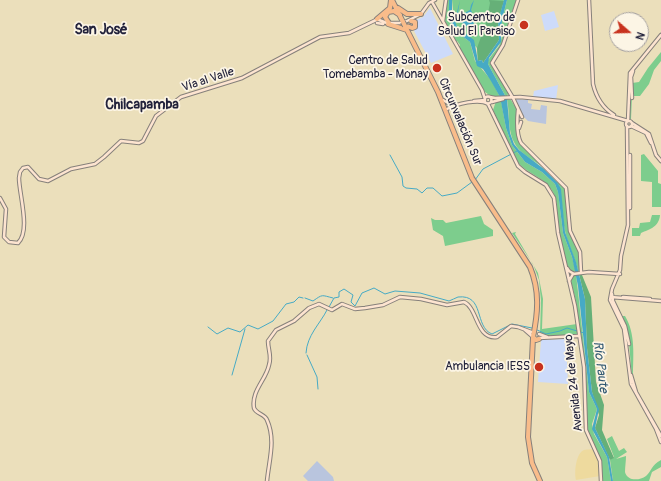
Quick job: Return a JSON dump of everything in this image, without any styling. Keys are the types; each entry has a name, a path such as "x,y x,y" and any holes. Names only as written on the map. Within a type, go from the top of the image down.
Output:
{"highway":[{"name":"Circunvalación Sur","path":"393,0 438,92 472,178 518,246"},
{"name":"Circunvalación Sur","path":"393,0 443,100 475,178 518,246 530,267 536,283 538,302 528,435 532,463 541,481"},
{"path":"377,21 390,8 393,0"},
{"path":"398,8 407,14 421,14"},
{"path":"400,15 394,11 388,12 386,18 388,24 406,25 412,28 415,27 415,22 411,21"},
{"path":"529,330 536,327"},
{"name":"Circunvalación Sur","path":"533,389 530,442 541,481"}],"main road":[{"path":"443,22 446,0"},
{"path":"518,0 503,45 492,62 522,117 519,128 521,141 567,187 572,230 582,252 582,272"},
{"path":"588,0 592,84 601,108 599,112"},
{"path":"588,0 593,84 597,96 607,114 630,124"},
{"path":"377,21 401,25 422,15 432,1"},
{"path":"388,24 403,23 421,14 432,1"},
{"path":"432,1 482,90 489,97 497,100"},
{"name":"Vía al Valle","path":"0,198 6,209 4,237 9,242 18,243 23,235 24,220 19,178 20,172 23,168 30,168 41,179 48,181 71,169 95,164 121,141 139,143 143,141 156,116 181,97 242,78 320,37 332,34 347,33 377,21"},
{"path":"661,35 636,66 631,75 628,223 619,274 611,296 624,322 628,336 632,382 661,436"},
{"path":"482,90 485,100"},
{"path":"480,100 483,94"},
{"path":"466,103 485,100 489,97"},
{"name":"Avenida 24 de Mayo","path":"489,97 493,112"},
{"path":"443,100 454,104 486,103 510,97 560,103 607,114 630,124 648,135 655,156 661,161"},
{"name":"Avenida 24 de Mayo","path":"485,100 493,112 512,154 521,169 545,184 553,195 557,228 570,281 584,367 586,427 600,461 600,481"},
{"path":"492,106 497,100"},
{"path":"447,109 454,104"},
{"path":"518,110 517,120 521,143 566,188 570,231 580,252 582,272"},
{"path":"517,120 520,116 522,117"},
{"path":"517,120 521,122"},
{"name":"Avenida 24 de Mayo","path":"564,258 567,269 572,274"},
{"path":"570,281 572,274 582,272 619,274"},
{"path":"619,274 611,296 612,307 624,329 630,382 639,401 656,429 661,442"},
{"path":"613,290 616,296"},
{"path":"611,296 661,301"},
{"path":"613,301 616,296"},
{"path":"267,481 273,440 267,420 256,411 254,406 257,389 270,364 271,355 268,339 276,330 294,321 311,307 319,304 332,310 342,304 354,309 365,308 383,304 400,297 421,299 447,305 464,302 469,306 481,329 489,335 498,336 510,326 529,330 535,336"},
{"path":"523,328 535,336 550,337 578,333"}],"shaded area":[{"path":"430,8 453,54 431,63 414,31 418,22 416,20 423,17"},
{"path":"554,11 559,27 545,31 541,15"},
{"path":"558,85 556,100 533,97 534,91"},
{"path":"517,99 528,100 528,103 532,104 531,109 540,110 541,105 547,106 546,124 528,121 521,114 516,101"},
{"path":"566,339 568,384 538,382 541,340"},
{"path":"317,461 333,477 334,481 308,481 303,476"}],"green space":[{"path":"446,0 449,0 449,17 453,29 470,42 475,61 492,81 500,97 492,97 485,92 459,47 460,45 456,41 444,20"},
{"path":"452,0 504,0 498,21 478,61 477,48 457,27 454,20"},
{"path":"489,0 504,1 498,21 499,40 483,63 482,60 478,61 477,48 486,23 490,3"},
{"path":"507,0 517,0 501,46 491,62 509,93 506,97 488,64 488,60 499,46 502,37 502,20"},
{"path":"661,52 661,61 654,70 649,84 640,96 632,96 631,119 629,119 632,72 632,83 639,82"},
{"path":"507,99 511,100 517,110 516,120 521,143 565,188 571,235 579,251 581,271 578,271 566,236 557,182 549,172 524,154 515,144 511,134"},
{"path":"496,101 501,101 506,128 512,145 525,162 542,172 555,184 558,192 563,233 576,272 570,271 566,264 570,272 567,274 557,223 554,193 543,181 524,168 516,160 493,110"},
{"path":"644,154 658,171 658,183 661,184 661,207 652,207 652,182 641,181 641,155"},
{"path":"652,215 660,215 656,225 641,233 640,236 632,236 632,228 639,228 640,223 650,222"},
{"path":"481,216 484,224 493,230 493,236 445,246 443,236 433,230 431,218 435,220 443,220 446,223"},
{"path":"516,232 515,234 531,260 512,233"},
{"path":"534,265 538,273 543,299 542,329 577,324 577,335 552,337 540,333 541,301 539,280"},
{"path":"576,274 589,392 597,409 592,424 594,434 607,457 611,481 602,481 602,462 587,430 586,385 575,297 571,282 572,277"},
{"path":"579,274 582,275 591,297 596,382 604,405 602,430 614,458 610,460 595,428 599,415 592,392 587,348 585,299"},
{"path":"621,316 625,316 631,330 633,353 632,378 629,343"},
{"path":"612,436 619,451 624,448 627,452 616,459 626,456 625,472 631,479 643,478 655,464 661,460 661,467 652,472 649,481 613,481 610,460 614,457 607,439"}],"sand":[{"path":"594,448 598,457 600,476 576,480 575,472 579,455 584,450"}],"water":[{"path":"449,0 452,0 452,11 457,27 474,40 478,61 482,60 483,63 499,40 498,21 504,0 507,0 502,20 501,42 489,58 488,64 507,99 510,133 514,144 519,150 544,169 557,182 561,189 565,232 576,262 585,299 587,348 592,392 599,409 595,428 609,457 613,481 611,481 607,457 592,429 597,409 589,392 578,286 572,257 563,233 558,192 555,184 542,172 525,162 512,145 506,128 500,97 483,69 477,66 470,42 453,29 449,17"},
{"path":"460,0 458,12 461,15 470,10 474,0 471,10 474,17 473,33 467,29 467,26 460,22 457,12"}],"waterway":[{"path":"475,180 483,169 517,151"},
{"path":"390,155 402,177 403,186 406,188 417,189 422,193 427,188 433,188 442,196 457,193 472,182"},
{"path":"329,307 334,298 339,297 339,292 344,289 353,295 351,302 355,306 362,293 374,288 385,294 395,291 420,293 449,301 458,297 466,297 476,306 483,325 486,330 492,334 512,324 532,328"},
{"path":"305,298 313,301 322,296 333,298"},
{"path":"208,327 217,334 228,328 240,332 248,325 258,329 273,321 286,304 294,302 299,297 303,298"},
{"path":"306,353 311,335 327,310"},
{"path":"535,329 546,334 567,328 584,333"},
{"path":"232,375 245,329"},
{"path":"307,355 317,377 318,389"}],"place":[{"name":"Subcentro de Salud El Paraiso","path":"524,25"},
{"name":"Centro de Salud Tomebamba - Monay","path":"437,68"},
{"name":"Ambulancia IESS","path":"539,367"}],"district":[{"name":"San José","path":"101,30"},
{"name":"Chilcapamba","path":"142,105"}],"water label":[{"name":"Río Paute","path":"600,367"}]}
